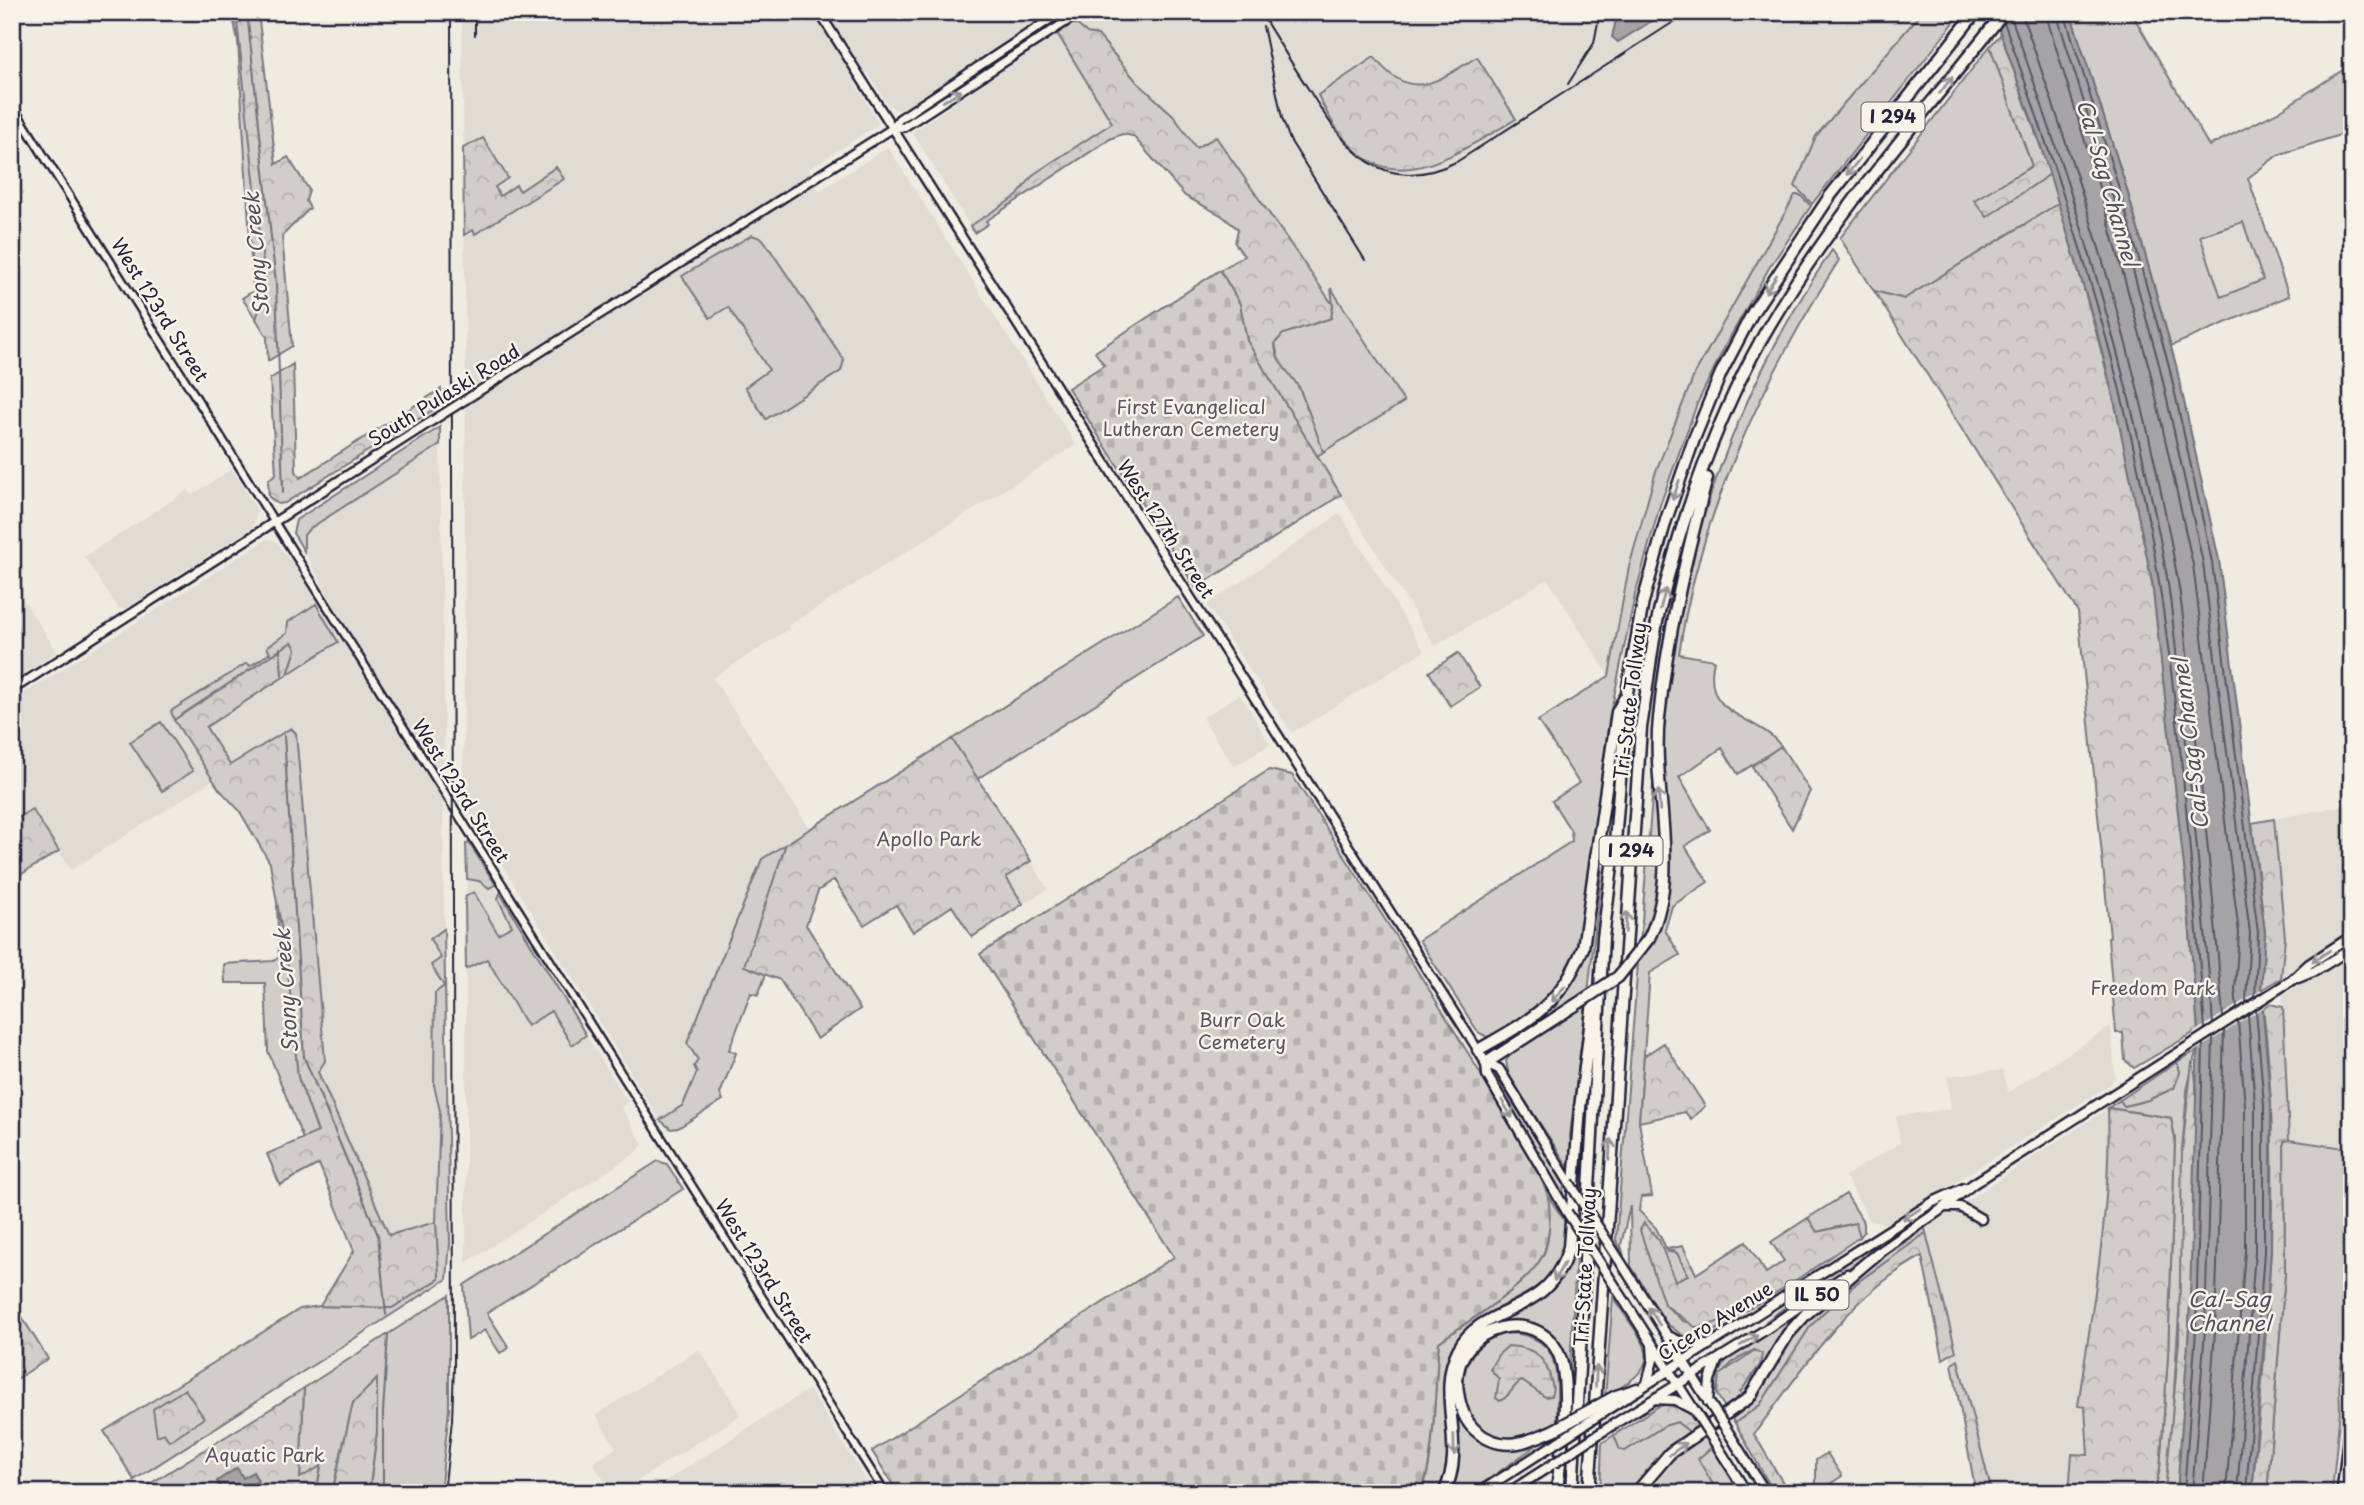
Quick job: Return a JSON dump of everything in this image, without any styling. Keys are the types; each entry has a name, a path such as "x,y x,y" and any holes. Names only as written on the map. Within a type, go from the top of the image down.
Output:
{"highway":[{"name":"Tri-State Tollway","path":"1572,1493 1603,938 1615,842 1628,692 1643,602 1666,520 1694,439 1721,373 1747,324 1830,196 1976,12"},
{"name":"Tri-State Tollway","path":"1589,1493 1641,728 1659,614 1681,533 1736,387 1768,327 1819,246 1842,215 2004,12"},
{"path":"1486,1063 1618,977 1649,938 1658,920 1665,875 1657,761 1658,718 1681,580 1718,436"},
{"path":"1478,1050 1526,1022 1558,995 1572,975 1583,948 1617,712 1628,692"},
{"path":"1444,1493 1454,1467 1450,1374 1458,1351 1466,1338 1478,1328 1544,1291 1564,1266 1569,1247 1580,1108 1603,938"},
{"path":"1636,1493 1653,1470 1670,1454 1749,1398 1788,1334 1806,1314 1878,1253"},
{"path":"1557,1493 1563,1406 1562,1365 1556,1348 1537,1332 1511,1326 1487,1332 1474,1340 1459,1366 1457,1384 1464,1415 1471,1426 1487,1440 1506,1445 1527,1443 1554,1430 1616,1400 1637,1389"}],"main road":[{"name":"West 127th Street","path":"819,12 1478,1050 1486,1063 1487,1075 1567,1212 1747,1493"},
{"name":"South Pulaski Road","path":"12,690 892,128 899,118 1061,12"},
{"name":"South Pulaski Road","path":"892,128 904,127 1082,12"},
{"name":"Cicero Avenue","path":"2292,980 2309,964 2352,936"},
{"name":"Cicero Avenue","path":"1508,1493 1717,1360 1878,1253 1973,1184 2292,980 2315,971 2352,948"},
{"name":"West 127th Street","path":"1486,1063 1499,1069 1766,1493"},
{"name":"Cicero Avenue","path":"1637,1389 1933,1202 1973,1184"},
{"path":"1944,1207 1959,1207 1980,1219"},
{"path":"1667,1335 1681,1342 1706,1345"},
{"path":"1647,1383 1653,1360 1651,1342"},
{"path":"1710,1405 1710,1380 1717,1360"},
{"path":"2341,1493 2352,1398"},
{"path":"1654,1399 1675,1400 1696,1413"},
{"path":"1478,1493 1553,1445 1616,1400"}],"street":[{"name":"West 123rd Street","path":"12,105 886,1493"}],"shaded area":[{"path":"462,12 1922,12 1817,136 1804,191 1811,206 1800,195 1795,195 1695,373 1640,522 1609,676 1548,579 1435,646 1317,456 1403,402 1331,290 1333,305 1216,138 1196,148 1173,115 1137,82 1098,35 1057,33 1112,123 1034,174 1017,196 970,226 912,132 1039,46 1028,28 904,109 898,110 888,105 868,73 854,81 879,124 809,169 819,191 888,147 1076,445 788,626 789,629 713,678 810,829 786,845 693,1098 660,1120 463,801 466,385"},
{"path":"2243,222 2263,280 2221,297 2200,236"},
{"path":"440,445 445,785 339,615 304,551 304,535 308,529"},
{"path":"232,469 257,510 253,527 124,610 118,608 84,557 188,490 192,495"},
{"path":"1340,513 1424,651 1292,733 1207,605"},
{"path":"267,539 275,541 296,567 443,801 444,929 430,939 441,958 431,965 445,987 435,993 434,1085 440,1111 436,1222 389,1236 318,1072 247,756 229,765 205,727 338,642 287,628 287,633 268,647 271,653 249,666 246,663 171,711 213,780 71,870 32,810 12,822 12,701"},
{"path":"12,582 57,652 12,681"},
{"path":"1240,694 1270,744 1234,767 1203,718"},
{"path":"2352,804 2352,929 2281,978 2285,938 2274,819"},
{"path":"1031,861 1048,889 1023,904 1007,877"},
{"path":"467,879 479,881 486,886 496,885 501,906 512,926 498,934 478,895 467,895"},
{"path":"2352,955 2352,1149 2289,1140 2282,995"},
{"path":"487,958 527,1025 551,1011 572,1044 586,1035 628,1102 621,1107 643,1144 637,1152 466,1263 466,969"},
{"path":"2111,1026 2115,1078 2108,1086 1888,1224 1870,1221 1845,1176 1900,1143 1896,1116 1951,1109 1947,1076 2003,1070 2008,1092"},
{"path":"2108,1108 2109,1170 2096,1291 2078,1405 2085,1407 2088,1455 2072,1455 2069,1493 1992,1493 1958,1360 1952,1364 1949,1355 1956,1351 1925,1228"},
{"path":"699,1349 741,1415 618,1493 612,1493 593,1463 616,1448 596,1415"},
{"path":"809,1389 874,1493 647,1493"}],"green space":[{"path":"232,12 236,12 239,31 266,290 256,319 242,298 253,291 238,41"},
{"path":"236,12 258,12 276,164 288,157 309,190 306,201 310,208 282,236 292,346 268,361 267,337 256,319 266,290"},
{"path":"1922,12 1962,12 1812,204 1795,186 1816,136"},
{"path":"2070,12 2131,12 2209,146 2278,112 2352,64 2352,131 2278,155 2248,178 2289,296 2171,346 2125,183","holes":["2243,222 2263,280 2221,297 2200,236"]},
{"path":"1075,23 1087,33 1098,35 1137,82 1173,115 1196,148 1216,137 1333,305 1331,318 1283,334 1275,343 1278,357 1297,384 1315,429 1323,452 1317,456 1247,341 1240,304 1220,270 1244,256 1235,243 1238,229 1221,215 1185,196 1133,136 1122,134 1110,139 986,221 988,224 974,233 970,226 1017,196 1034,174 1112,123 1057,33"},
{"path":"2001,34 2050,174 1987,217 1974,200 2032,166 1990,46"},
{"path":"1990,46 2032,166 1975,200 1987,216 2050,174 2059,203 1904,299 1874,291 1840,238"},
{"path":"1374,57 1387,72 1400,80 1424,84 1449,74 1477,57 1516,119 1458,152 1431,163 1406,168 1382,166 1360,154 1338,131 1318,95"},
{"path":"483,138 508,178 495,187 500,196 516,185 520,191 556,167 564,179 475,234 473,230 464,235 463,148"},
{"path":"1795,195 1800,195 1811,206 1769,268 1725,346 1697,404 1660,505 1635,595 1609,721 1580,943 1565,979 1535,1012 1489,1038 1478,1032 1419,940 1572,841 1571,831 1552,801 1579,783 1538,721 1609,676 1629,567 1656,471 1695,373"},
{"name":"Freedom Park","path":"2059,203 2112,391 2144,535 2167,694 2189,918 2198,1030 2134,1068 2125,1060 2123,1033 2116,1033 2110,937 2078,612 1874,291 1904,299"},
{"path":"752,235 763,239 844,360 841,371 766,419 745,387 769,370 728,307 710,318 682,276"},
{"path":"1832,250 1839,260 1785,352 1738,449 1719,499 1702,549 1679,654 1714,660 1712,679 1715,694 1733,712 1770,735 1781,746 1738,774 1722,748 1679,777 1710,830 1685,846 1708,882 1672,906 1665,930 1680,955 1650,973 1639,1122 1652,1196 1641,1197 1639,1211 1656,1228 1668,1252 1677,1253 1688,1275 1675,1282 1653,1231 1664,1304 1683,1321 1706,1326 1759,1302 1702,1339 1689,1340 1666,1323 1631,1266 1630,1206 1621,1245 1624,1256 1616,1240 1638,963 1653,940 1667,895 1669,849 1661,761 1666,688 1680,604 1694,550 1729,446 1775,345"},
{"name":"First Evangelical Lutheran Cemetery","path":"1220,270 1240,304 1247,341 1341,495 1196,588 1068,388 1104,365 1095,352"},
{"path":"1331,288 1404,402 1323,452 1299,387 1279,363 1275,343 1283,334 1331,318"},
{"path":"293,364 296,471 300,478 441,389 441,405 285,503 278,504 269,497 268,480 276,474 270,379"},
{"path":"440,427 440,445 309,529 304,535 304,551 293,533 296,520"},
{"path":"1178,597 1203,636 977,779 952,739"},
{"path":"316,604 338,642 288,674 296,649 292,642 174,720 171,711 247,663 250,666 270,653 267,647 287,633 288,622"},
{"path":"292,642 296,649 288,674 206,727 230,765 291,728 296,733 325,1061 318,1072 389,1235 436,1222 439,1279 392,1308 320,1306 354,1251 319,1164 280,1185 267,1154 318,1132 298,1077 287,959 270,863 239,810 219,789 174,720"},
{"path":"1458,653 1480,687 1450,706 1429,672"},
{"path":"161,722 193,771 162,791 130,742"},
{"name":"Apollo Park","path":"952,739 1031,861 1006,877 1023,904 972,937 952,906 913,932 896,905 864,925 834,880 818,891 806,925 860,1009 817,1039 780,980 744,966 786,844"},
{"path":"1781,746 1810,791 1792,829 1752,766"},
{"name":"Burr Oak Cemetery","path":"1269,770 1292,775 1403,948 1520,1139 1539,1174 1549,1205 1548,1235 1539,1262 1515,1287 1439,1342 1431,1445 1424,1482 1419,1493 898,1493 872,1451 1174,1257 980,954"},
{"path":"1653,785 1660,866 1655,905 1640,945"},
{"path":"32,809 59,851 12,880 12,822"},
{"path":"2274,819 2285,938 2281,978 2261,990 2265,933 2252,823"},
{"path":"469,843 496,885 489,888 479,881 467,879 466,844"},
{"path":"786,844 745,965 766,974 758,995 751,993 729,1050 736,1053 720,1094 723,1100 678,1128 671,1129 660,1120 683,1105 697,1072 694,1066 698,1060 687,1043 762,859"},
{"path":"1599,870 1602,871 1588,992 1557,1012 1554,1008 1566,992 1582,960 1591,926"},
{"path":"474,892 498,934 512,926 498,899 500,893 586,1035 572,1045 551,1011 527,1026 487,959 466,969 465,901 466,896"},
{"path":"277,904 287,959 298,1077 318,1133 303,1139 268,1051 265,983 225,983 224,964 273,961 279,957"},
{"path":"444,929 450,1243 447,1279 134,1480 104,1431 300,1309 320,1306 392,1308 439,1279 436,1222 440,1111 434,1085 435,993 444,986 431,965 441,958 430,939"},
{"path":"1586,1004 1570,1136 1573,1174 1509,1076 1506,1061 1515,1049"},
{"path":"2270,1004 2283,1007 2289,1140 2284,1141 2285,1273 2267,1493 2252,1493 2271,1250 2272,1129 2263,1008"},
{"path":"1664,1043 1705,1106 1691,1119 1685,1112 1639,1122 1644,1056"},
{"path":"2196,1051 2187,1091 2182,1151 2181,1281 2169,1470 2165,1493 2154,1493 2160,1468 2168,1356 2175,1139 2171,1118 2108,1108 2120,1100 2124,1106 2148,1100 2174,1088 2180,1072 2177,1062"},
{"path":"2177,1062 2180,1072 2174,1088 2148,1100 2124,1106 2120,1100"},
{"path":"2192,1063 2196,1086 2197,1133 2188,1340 2177,1493 2165,1493 2179,1342 2182,1151"},
{"path":"1492,1070 1564,1183 1563,1195 1490,1072"},
{"path":"2108,1108 2171,1118 2175,1139 2168,1356 2160,1468 2154,1493 2069,1493 2072,1454 2088,1455 2085,1407 2078,1406 2104,1220"},
{"path":"2284,1141 2352,1149 2352,1292 2339,1381 2340,1410 2332,1493 2267,1493 2285,1273"},
{"path":"658,1161 667,1164 683,1189 487,1313 509,1348 500,1353 485,1330 468,1340 464,1285"},
{"path":"1546,1193 1568,1226 1561,1254 1550,1274 1535,1288 1483,1316 1467,1329 1453,1348 1443,1383 1447,1439 1444,1475 1436,1493 1420,1493 1429,1466 1432,1445 1439,1342 1512,1290 1536,1266 1548,1239"},
{"path":"1846,1194 1864,1223 1864,1232 1860,1237 1855,1223 1817,1232 1808,1218"},
{"path":"1931,1209 1901,1234 1765,1322 1817,1282"},
{"path":"1808,1218 1817,1232 1856,1223 1860,1237 1757,1304 1714,1323 1695,1327 1664,1304 1640,1230 1644,1223 1659,1240 1675,1281 1688,1275 1677,1253 1667,1249 1683,1246 1696,1274 1746,1242 1766,1273 1784,1261 1771,1242"},
{"path":"1925,1228 1926,1233 1858,1282 1822,1314 1810,1327 1760,1405 1735,1423 1732,1419 1754,1399 1793,1337 1815,1310 1844,1284"},
{"path":"1926,1233 1956,1351 1943,1359 1922,1256 1895,1273 1849,1313 1809,1359 1754,1434 1789,1493 1774,1493 1735,1423 1760,1405 1810,1327 1822,1314 1858,1282"},
{"path":"1574,1237 1577,1241 1570,1366 1554,1341 1516,1322 1496,1322 1548,1290 1566,1268"},
{"path":"449,1295 449,1410 440,1493 369,1493 377,1431 353,1403 332,1493 316,1493 321,1467 300,1479 304,1388"},
{"path":"1613,1297 1642,1341 1646,1352 1645,1363 1639,1373 1605,1397"},
{"path":"12,1301 48,1359 12,1382"},
{"path":"1807,1305 1737,1405 1740,1392 1760,1365 1755,1350 1728,1367 1720,1379 1717,1395 1714,1379 1728,1358"},
{"path":"1505,1333 1525,1335 1539,1341 1554,1362 1557,1423 1529,1438 1505,1439 1486,1432 1472,1417 1465,1399 1464,1378 1470,1359 1483,1343"},
{"path":"1508,1346 1534,1352 1543,1360 1552,1384 1551,1396 1545,1397 1522,1381 1504,1399 1500,1401 1496,1398 1499,1379 1490,1369 1498,1355"},
{"path":"1755,1350 1762,1354 1760,1365 1740,1392 1743,1396 1727,1411 1717,1395 1719,1375"},
{"path":"1958,1360 1992,1493 1976,1493 1952,1364"},
{"path":"377,1379 377,1431 369,1493 332,1493 353,1403"},
{"name":"Aquatic Park","path":"304,1388 300,1478 321,1466 316,1493 141,1493 140,1490"},
{"path":"185,1389 204,1418 169,1441 164,1433 157,1436 153,1409"},
{"path":"1668,1404 1686,1410 1700,1429 1692,1434 1677,1422 1664,1426 1625,1451 1620,1450 1614,1435 1657,1407"},
{"path":"1456,1405 1471,1430 1485,1443 1502,1449 1534,1447 1469,1493 1448,1493 1459,1451"},
{"path":"1677,1422 1692,1434 1651,1466 1632,1493 1600,1493 1602,1443 1614,1435 1620,1449 1625,1451 1664,1426"},
{"path":"1705,1437 1712,1447 1699,1459 1718,1493 1642,1493 1661,1468"},
{"path":"1712,1447 1742,1493 1718,1493 1698,1459"},
{"path":"1827,1453 1842,1476 1816,1493 1816,1460"}],"water":[{"path":"1618,12 1666,12 1618,42 1612,37"},
{"name":"Cal-Sag Channel","path":"1993,12 2070,12 2125,183 2176,365 2219,560 2265,933 2261,990 2271,1105 2271,1252 2252,1493 2177,1493 2189,1329 2198,1030 2186,884 2152,582 2115,404 2096,328 2040,143"},
{"path":"237,1468 243,1478 253,1472 258,1481 240,1493 232,1485 223,1491 217,1481"}],"pier":[{"path":"2261,990 2266,1006 2192,1053 2194,1032"}],"waterway":[{"name":"Stony Creek","path":"247,12 276,284 283,493"},
{"name":"Stony Creek","path":"280,648 282,675"},
{"name":"Stony Creek","path":"284,735 304,1057 378,1235 386,1315"},
{"name":"Stony Creek","path":"383,1493 383,1412 388,1334"}],"railway":[{"path":"444,1493 452,1420 454,1366 451,12"},
{"path":"475,12 475,35"},
{"path":"1260,12 1323,112 1352,148 1368,162 1387,171 1408,174 1431,171 1458,161 1689,12"},
{"path":"1568,84 1594,43 1600,12"},
{"path":"1263,26 1282,118 1290,140 1365,260"}]}
